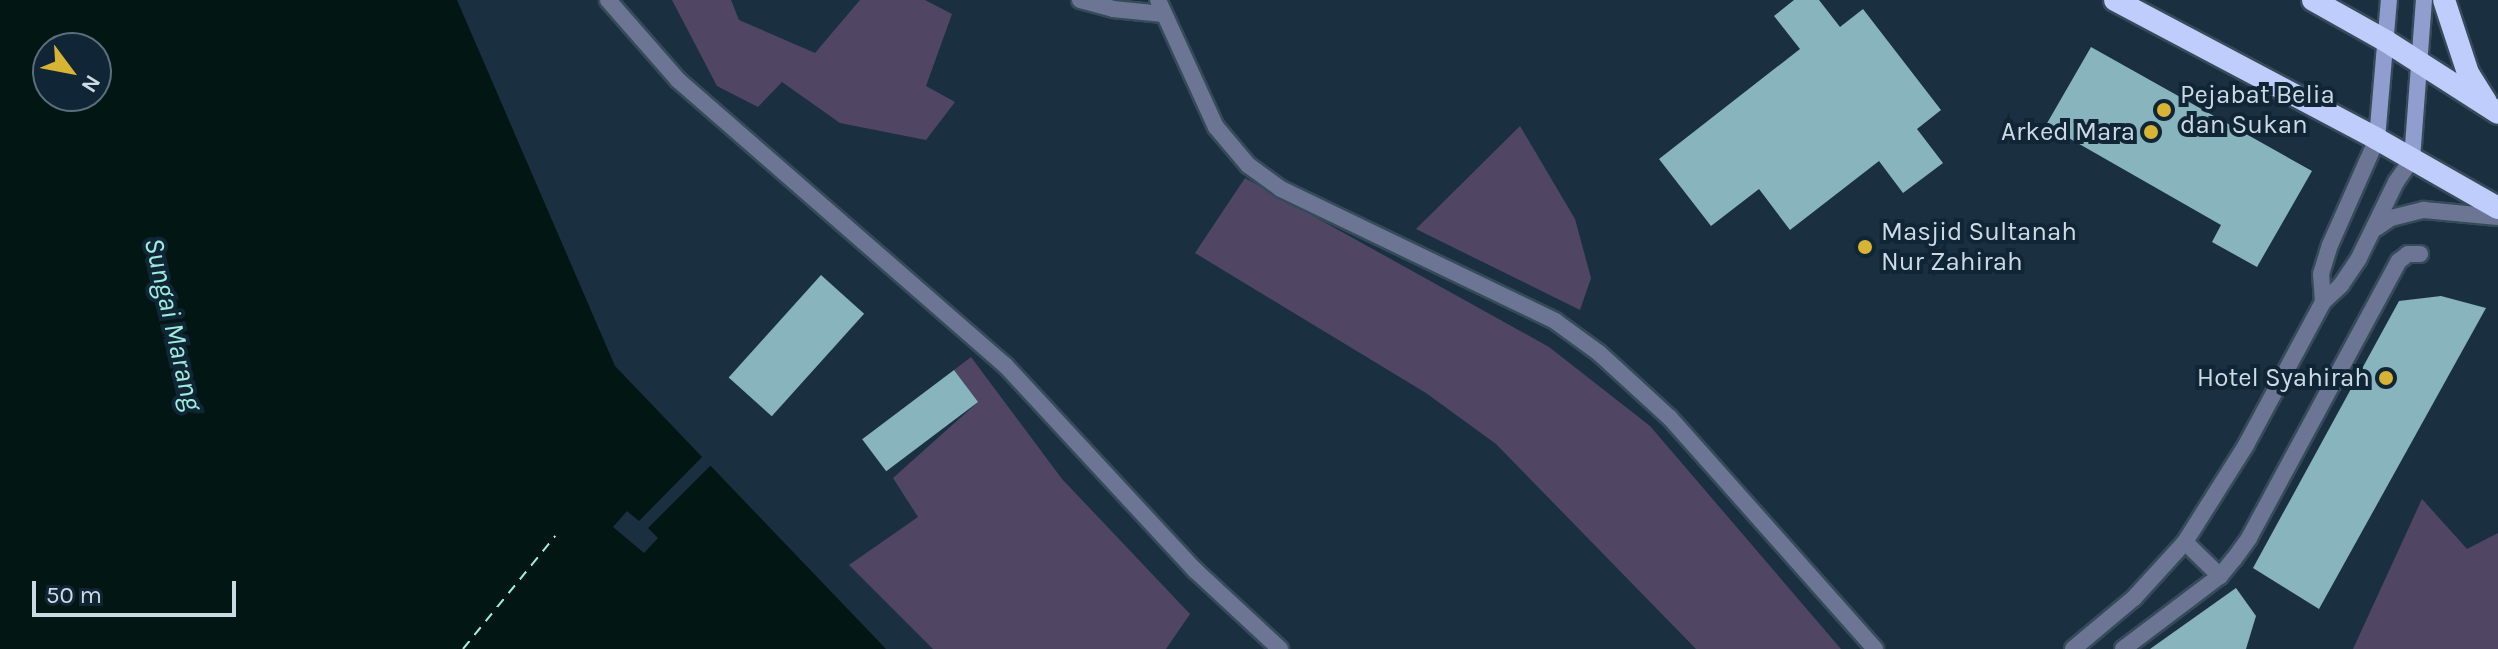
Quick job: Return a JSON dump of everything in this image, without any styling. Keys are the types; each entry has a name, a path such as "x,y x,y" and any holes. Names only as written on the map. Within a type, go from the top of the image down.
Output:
{"highway":[{"path":"2115,0 2377,139 2498,208"},
{"path":"2313,0 2386,41 2498,112"},
{"path":"2444,0 2468,73 2485,101 2498,112"}],"main road":[{"path":"2377,139 2389,0"},
{"path":"2412,159 2424,0"}],"street":[{"path":"608,0 678,80 1005,365 1195,570 1280,649"},
{"path":"1080,0 1113,9 1161,7 1216,127 1248,165 1281,189 1555,321 1599,353 1670,418 1875,649"},
{"path":"2323,302 2321,274 2330,245 2377,139"},
{"path":"2073,649 2134,598 2185,542 2246,445 2323,302 2341,285 2412,159"},
{"path":"2372,231 2391,218 2424,210 2498,217"},
{"path":"2123,649 2220,576 2249,538 2399,261 2408,254 2420,254"},
{"path":"2185,542 2220,576"}],"shaded area":[{"path":"672,0 731,0 739,20 815,53 860,0 925,0 952,14 926,86 955,102 926,140 840,123 782,82 758,107 717,86"},
{"path":"1520,126 1575,219 1591,278 1580,310 1416,229"},
{"path":"1245,178 1549,347 1650,426 1841,649 1696,649 1496,444 1426,393 1195,253"},
{"path":"971,357 1062,479 1190,614 1166,649 933,649 849,565 918,517 893,478 978,402 954,370"},
{"path":"2422,499 2467,549 2498,533 2498,649 2353,649"}],"water":[{"name":"Sungai Marang","path":"0,0 457,0 615,366 886,649 0,649"}],"pier":[{"path":"705,454 713,463 648,528 658,538 644,553 613,527 627,511 639,521"}],"building":[{"path":"1794,0 1819,0 1840,27 1863,9 1941,110 1917,129 1943,163 1903,193 1879,161 1790,230 1759,189 1711,226 1659,159 1800,49 1774,16"},
{"name":"Arked Mara","path":"2091,47 2312,171 2257,267 2212,242 2221,225 2046,125"},
{"path":"821,275 864,314 772,416 729,378"},
{"path":"2441,296 2486,308 2319,609 2253,568 2399,301"},
{"path":"954,370 978,402 886,471 862,439"},
{"path":"2236,588 2256,616 2246,649 2150,649"}],"ferry route":[{"path":"463,649 555,536"}],"place":[{"name":"Pejabat Belia dan Sukan","path":"2164,110"},
{"name":"Arked Mara","path":"2151,132"},
{"name":"Masjid Sultanah Nur Zahirah","path":"1865,247"},
{"name":"Hotel Syahirah","path":"2386,378"}]}
